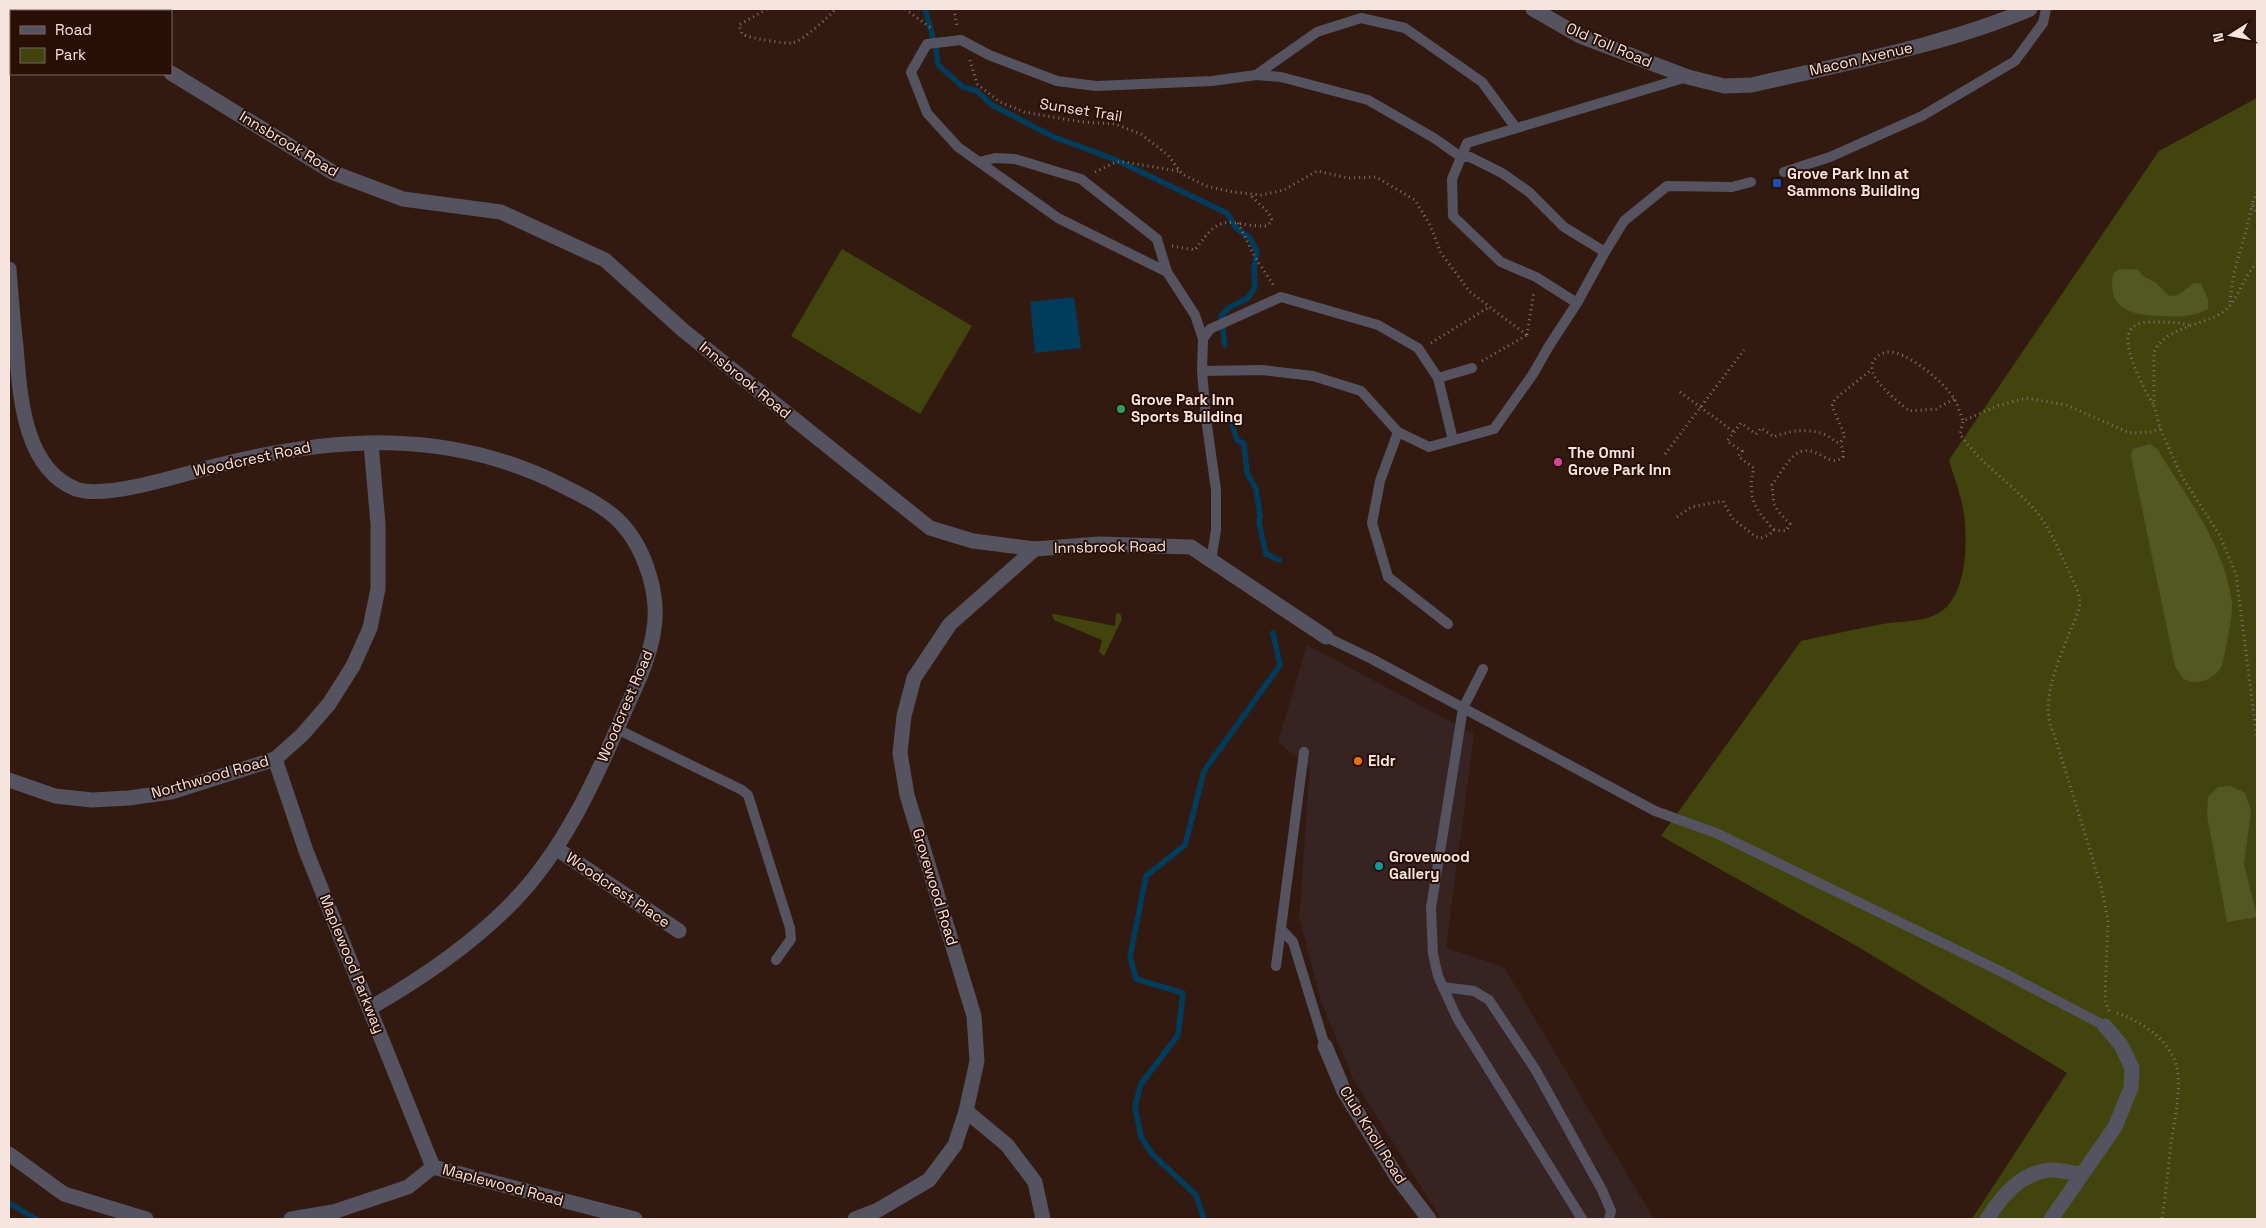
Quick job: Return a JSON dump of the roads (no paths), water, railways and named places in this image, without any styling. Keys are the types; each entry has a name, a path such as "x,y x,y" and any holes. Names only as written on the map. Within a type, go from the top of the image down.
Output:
{"street":[{"name":"Old Toll Road","path":"1533,9 1580,36 1688,77"},
{"name":"Macon Avenue","path":"1688,77 1724,86 1752,85 1920,45 2030,9"},
{"name":"Innsbrook Road","path":"172,74 334,173 403,199 501,212 605,260 684,331 930,528 973,541 1035,549 1099,544 1191,547 1326,637"},
{"name":"Woodcrest Road","path":"9,269 21,404 34,448 56,477 78,490 112,491 262,454 320,445 409,442 451,448 498,460 547,478 588,498 620,523 638,549 652,582 655,608 654,634 639,679 617,729 557,849 513,902 460,950 415,982 370,1008"},
{"name":"Northwood Road","path":"9,780 55,796 92,800 129,798 171,792 275,759 302,735 329,704 353,666 370,628 378,589 378,524 371,444"},
{"name":"Grovewood Road","path":"855,1219 878,1210 928,1180 955,1144 966,1111 977,1061 974,1016 907,795 900,753 904,716 914,678 950,624 1035,549"},
{"name":"Maplewood Parkway","path":"275,759 306,851 433,1167"},
{"name":"Woodcrest Place","path":"557,849 679,931"},
{"path":"2051,1219 2115,1127 2131,1088 2132,1068 2121,1045 2104,1026"},
{"name":"Club Knoll Road","path":"1325,1046 1344,1091 1397,1178 1429,1219"},
{"path":"966,1111 1007,1145 1035,1182 1043,1219"},
{"path":"9,1154 64,1194 146,1219"},
{"name":"Maplewood Road","path":"291,1219 333,1212 408,1188 433,1167 635,1219"},
{"path":"1987,1219 2016,1183 2030,1174 2051,1170 2081,1174"}],"lane":[{"path":"1784,172 1830,157 1922,116 2015,60 2042,23 2046,9"},
{"path":"1256,75 1317,32 1361,18 1406,28 1482,82 1516,128"},
{"path":"1167,272 1058,218 958,146 927,113 911,72 927,44 961,40 989,55 1057,80 1096,86 1212,81 1256,75 1281,77 1368,100 1434,138 1461,157 1470,157 1502,173 1530,192 1564,227 1605,252"},
{"path":"1577,303 1536,276 1501,262 1453,216 1452,179 1467,143 1688,77"},
{"path":"979,162 995,158 1015,159 1081,179 1157,239 1167,272 1195,315 1203,339 1202,371 1216,490 1216,530 1211,561"},
{"path":"1202,371 1262,370 1313,376 1361,391 1398,432 1429,447 1494,429 1514,403 1577,303 1624,221 1667,186 1732,187 1751,182"},
{"path":"1203,339 1210,329 1281,297 1378,325 1420,350 1438,378 1453,440"},
{"path":"1438,378 1472,368"},
{"path":"1398,432 1380,481 1372,523 1388,577 1448,624"},
{"path":"1326,637 1372,658 1655,811 1716,833 2002,972 2104,1026"},
{"path":"1483,669 1464,708 1432,908 1433,954 1442,987 1457,1018 1582,1219"},
{"path":"617,729 742,790 748,795 790,928 791,939 776,960"},
{"path":"1276,966 1304,752"},
{"path":"1281,929 1293,942 1325,1046"},
{"path":"1442,987 1474,991 1489,1000 1535,1069 1602,1190 1611,1211 1609,1219"}],"water":[{"path":"1074,297 1081,348 1035,353 1030,302"}],"waterway":[{"path":"925,9 936,49 938,65 963,87 977,91 992,105 1054,137 1116,160 1227,213 1236,228 1250,238 1257,252 1254,269 1255,287 1248,298 1230,307 1221,316 1225,345"},
{"path":"1229,414 1237,440 1244,444 1247,473 1256,489 1260,516 1259,523 1266,554 1279,560"},
{"path":"1204,1219 1196,1195 1152,1154 1141,1137 1135,1106 1141,1084 1178,1035 1183,993 1136,979 1130,957 1146,876 1185,845 1204,771 1280,665 1273,633"},
{"path":"9,1203 36,1219"}],"place":[{"name":"Grove Park Inn at Sammons Building","path":"1777,183"},
{"name":"Grove Park Inn Sports Building","path":"1121,409"},
{"name":"The Omni Grove Park Inn","path":"1558,462"},
{"name":"Eldr","path":"1358,761"},
{"name":"Grovewood Gallery","path":"1379,866"}]}
